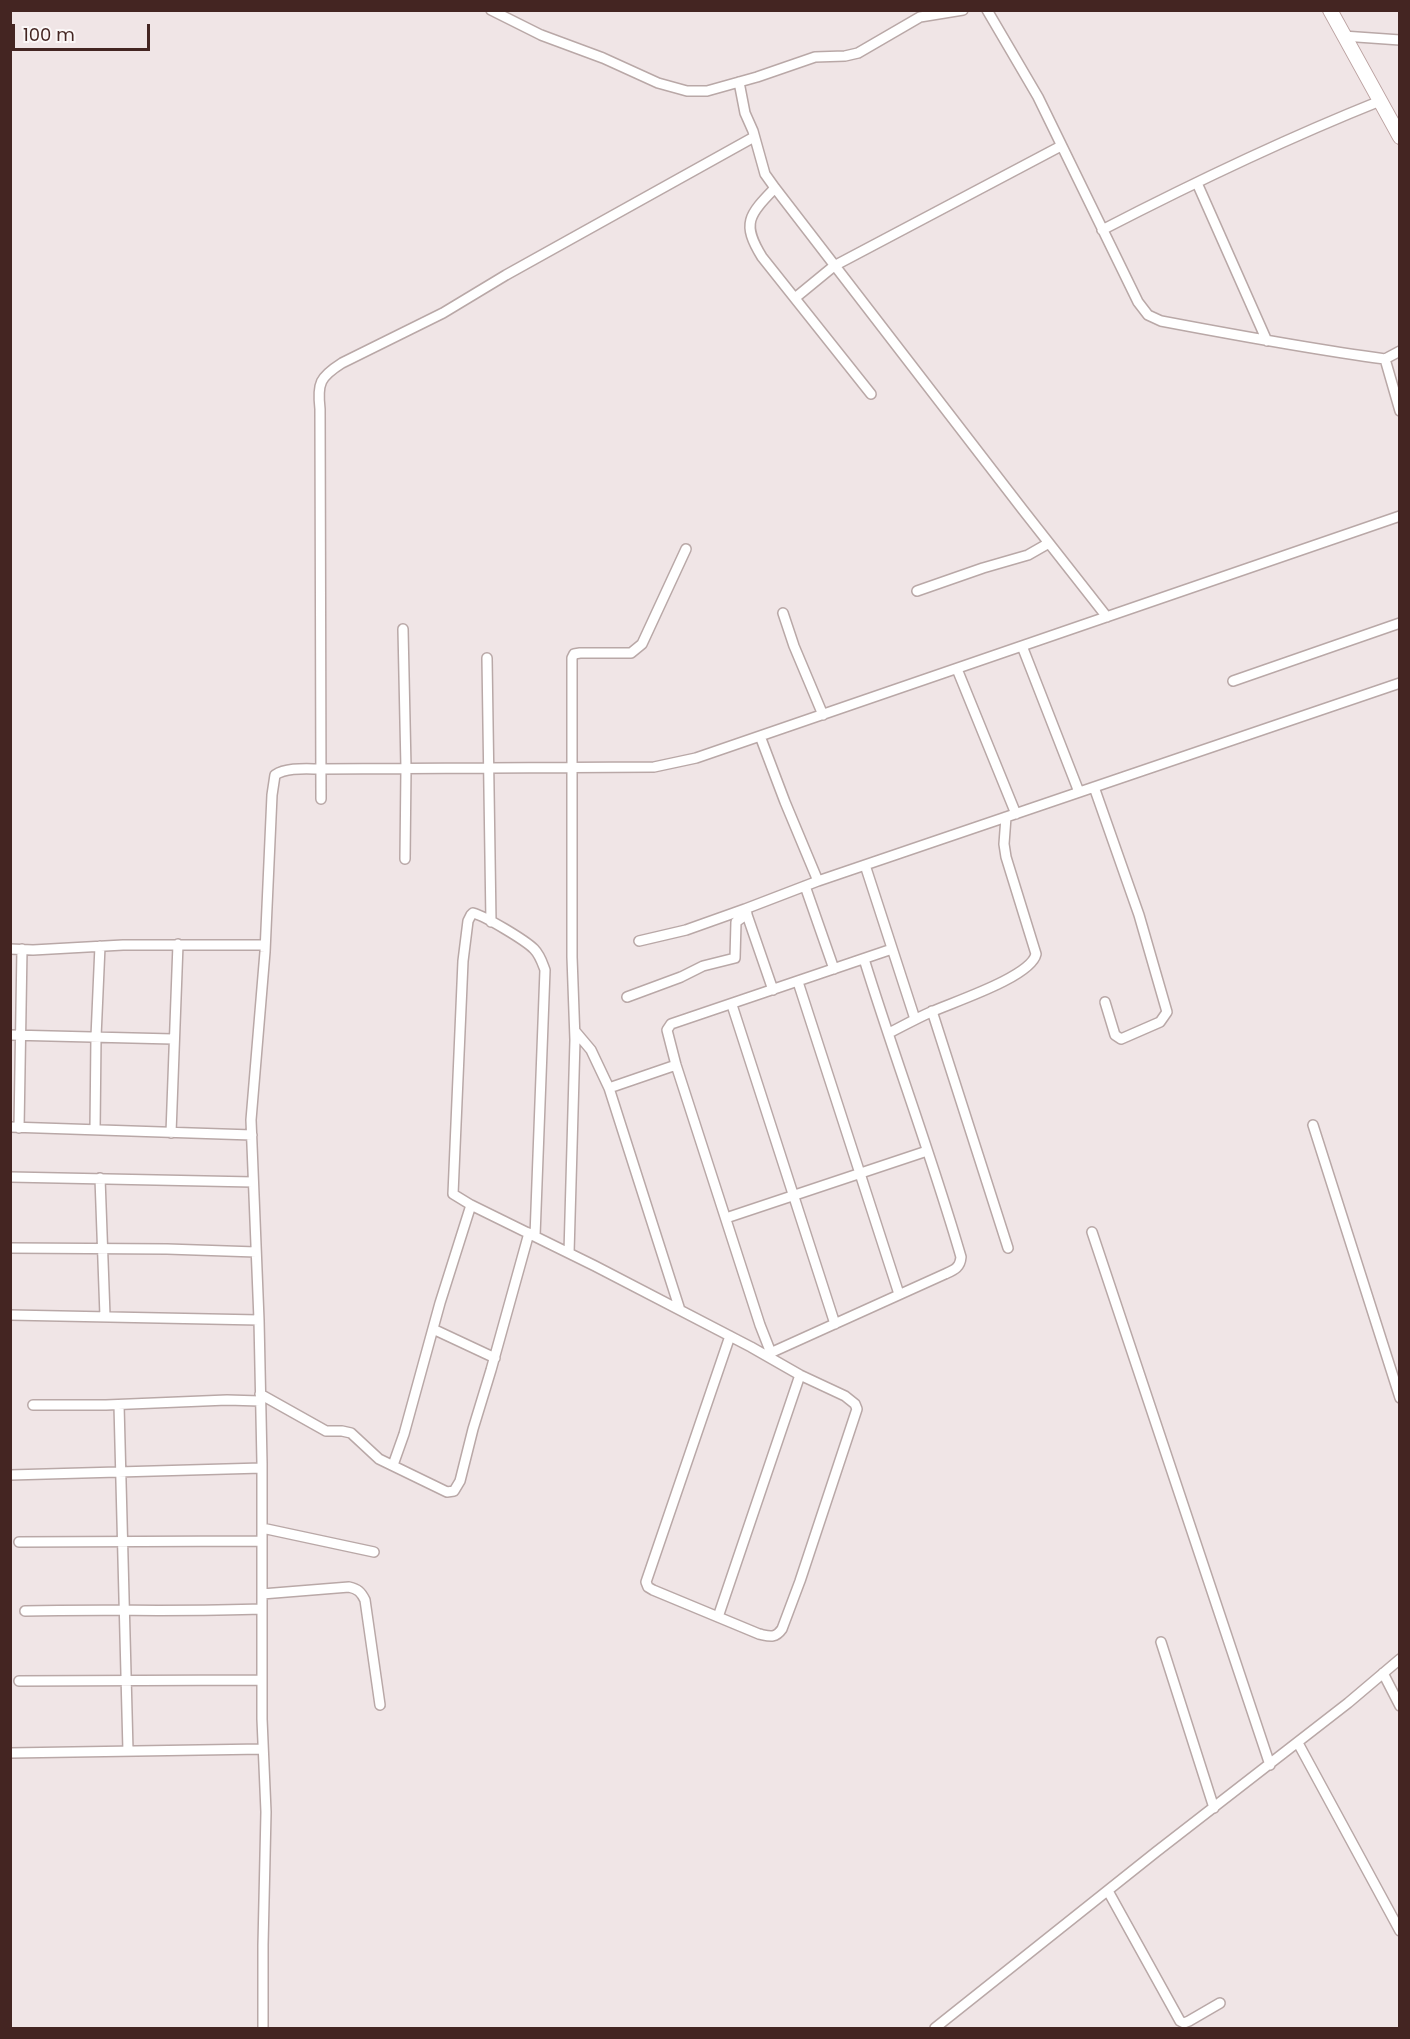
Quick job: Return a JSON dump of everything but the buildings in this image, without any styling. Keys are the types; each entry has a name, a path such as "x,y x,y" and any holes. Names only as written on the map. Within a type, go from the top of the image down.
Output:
{"street":[{"path":"491,10 541,35 603,58 658,83 687,91 707,91 815,57 845,56 858,52 920,16 963,10"},
{"path":"987,10 1038,97 1138,302 1148,315 1161,321 1266,341 1385,359 1400,351"},
{"path":"1330,10 1380,101 1396,123 1400,136"},
{"path":"1343,36 1400,40"},
{"path":"739,82 745,113 765,174 1107,617"},
{"path":"1102,230 1299,133 1380,101"},
{"path":"321,799 320,410 318,393 321,381 327,372 342,363 443,313 754,137"},
{"path":"795,298 834,266 1061,146"},
{"path":"1197,183 1266,341"},
{"path":"775,188 752,216 749,227 752,240 762,257 871,394"},
{"path":"1385,359 1400,411"},
{"path":"263,2028 266,1812 262,1680 262,1468 252,1135 275,775 290,770 321,769 654,767 696,758 1400,516"},
{"path":"917,591 1028,555 1049,543"},
{"path":"569,1253 575,1031 572,957 572,658 574,654 580,653 631,653 637,649 647,634 686,549"},
{"path":"783,613 794,646 823,715"},
{"path":"1233,681 1400,623"},
{"path":"402,629 406,768 405,859"},
{"path":"1022,646 1079,792"},
{"path":"487,658 491,922"},
{"path":"957,669 1016,814"},
{"path":"639,941 746,912 818,881 1400,683"},
{"path":"760,736 818,881"},
{"path":"1094,787 1139,915 1167,1012 1160,1022 1121,1039 1115,1035 1105,1002"},
{"path":"889,1033 932,1011 988,990 1027,966 1035,958 1036,954 1006,857 1004,844 1006,817"},
{"path":"865,865 915,1019"},
{"path":"806,886 834,969"},
{"path":"746,912 773,990"},
{"path":"627,997 681,977 703,966 735,958 736,922 746,912"},
{"path":"33,1405 119,1405 260,1398 298,1414 326,1431 351,1433 379,1459 447,1492 454,1491 460,1481 473,1429 532,1235 545,970 536,950 477,914 471,915 468,921 463,961 452,1190 455,1197 532,1235 569,1253 768,1354 800,1375 852,1400 857,1409 782,1629 772,1637 759,1634 653,1590 646,1582 730,1336"},
{"path":"10,949 178,944 265,945"},
{"path":"171,1133 178,944"},
{"path":"95,1130 100,946"},
{"path":"22,949 15,1035 15,1127 252,1135"},
{"path":"768,1354 676,1065 668,1034 669,1026 892,949"},
{"path":"768,1354 945,1275 958,1268 961,1262 945,1204 864,959"},
{"path":"798,982 899,1294"},
{"path":"732,1005 835,1324"},
{"path":"932,1011 1008,1248"},
{"path":"575,1031 591,1050 609,1088 680,1310"},
{"path":"15,1035 173,1039"},
{"path":"609,1088 676,1065"},
{"path":"1313,1125 1400,1398"},
{"path":"726,1218 927,1151"},
{"path":"10,1177 253,1182"},
{"path":"100,1178 105,1316"},
{"path":"393,1464 404,1434 471,1205"},
{"path":"1092,1232 1270,1765"},
{"path":"10,1248 256,1252"},
{"path":"10,1315 259,1320"},
{"path":"433,1329 495,1358"},
{"path":"718,1617 800,1375"},
{"path":"119,1405 118,1440 121,1473 128,1751"},
{"path":"10,1475 262,1468"},
{"path":"262,1528 374,1552"},
{"path":"19,1542 262,1541"},
{"path":"262,1594 349,1587 362,1593 365,1600 380,1705"},
{"path":"25,1611 262,1609"},
{"path":"1161,1642 1214,1808"},
{"path":"935,2028 1298,1743 1400,1659"},
{"path":"1383,1673 1400,1706"},
{"path":"19,1681 262,1680"},
{"path":"1298,1743 1400,1931"},
{"path":"10,1753 263,1749"},
{"path":"1108,1891 1180,2022 1184,2023 1220,2003"}]}
